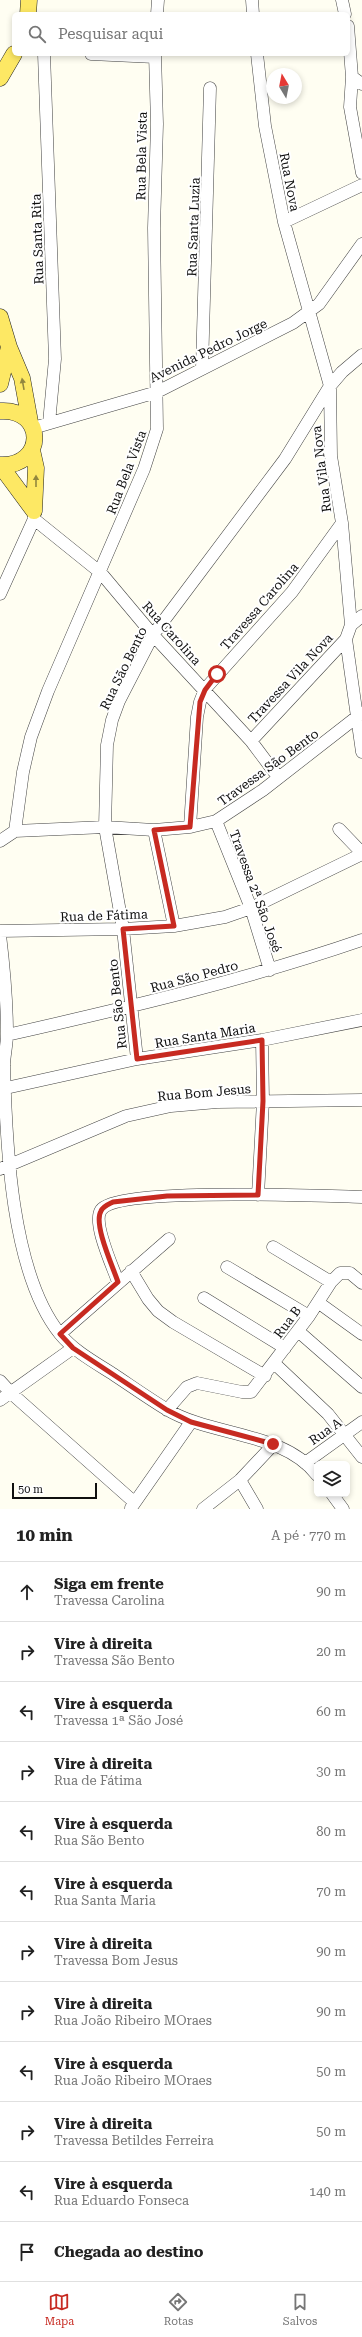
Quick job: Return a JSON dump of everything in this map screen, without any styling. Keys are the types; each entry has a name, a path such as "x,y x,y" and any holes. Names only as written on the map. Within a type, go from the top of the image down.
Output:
{"main road":[{"path":"28,12 29,0"},
{"path":"0,78 13,56"},
{"path":"0,317 9,347 22,378 34,443 32,450 24,460 13,465 0,465"},
{"path":"0,384 9,347"},
{"path":"0,411 11,411 21,414 31,425"},
{"path":"32,450 36,468 34,515"},
{"path":"0,465 34,515"}],"street":[{"path":"157,12 158,0"},
{"path":"252,0 253,12"},
{"path":"342,0 345,12"},
{"path":"350,38 357,80 350,107 362,173"},
{"name":"Rua Santa Rita","path":"44,56 55,360 49,423"},
{"name":"Rua Bela Vista","path":"14,832 23,772 31,737 53,678 101,572 152,449 157,429 154,228 157,124 155,56"},
{"name":"Rua Nova","path":"258,56 265,126 284,222 309,313"},
{"name":"Rua Santa Luzia","path":"202,368 210,88"},
{"path":"284,222 362,185"},
{"name":"Avenida Pedro Jorge","path":"31,425 49,423 157,392 293,323 309,313 329,292 362,244"},
{"name":"Rua Vila Nova","path":"309,313 330,386 332,456 342,523 351,625"},
{"name":"Rua São Bento","path":"137,1059 133,1007 123,929 105,827 107,745 112,720 153,635 285,459 330,386 342,372 362,355"},
{"path":"0,594 34,515"},
{"name":"Rua Carolina","path":"34,515 101,572 153,635 251,740 278,777"},
{"name":"Travessa Carolina","path":"190,827 198,718 200,702 205,690 292,592 342,523"},
{"path":"351,625 362,616"},
{"name":"Travessa Vila Nova","path":"251,740 346,639 351,625"},
{"path":"346,639 359,715 362,752"},
{"name":"Travessa São Bento","path":"14,832 105,827 154,830 190,827 216,821 263,790 359,715"},
{"name":"Travessa 2ª São José","path":"216,821 251,908 270,970"},
{"path":"339,829 362,854"},
{"path":"154,830 174,926"},
{"path":"0,841 14,832"},
{"name":"Rua de Fátima","path":"0,931 123,929 174,926 225,917 251,908 362,854"},
{"path":"0,935 2,985 7,1035 2,1064 6,1088 5,1167 22,1252 33,1285 46,1314 60,1334 73,1348 167,1410 191,1422 273,1444 289,1452 305,1463 314,1472"},
{"name":"Rua São Pedro","path":"7,1035 133,1007 270,970 362,940"},
{"name":"Rua Santa Maria","path":"6,1088 137,1059 262,1040 362,1020"},
{"path":"258,1195 263,1101 262,1040"},
{"name":"Rua Bom Jesus","path":"5,1167 134,1114 171,1106 263,1101 362,1100"},
{"path":"118,1282 98,1218 101,1210 113,1202 167,1196 258,1195 362,1197"},
{"path":"60,1334 169,1239"},
{"path":"273,1247 331,1282"},
{"path":"227,1267 309,1316"},
{"path":"131,1271 148,1299 158,1311 173,1322 265,1376"},
{"name":"Rua B","path":"167,1410 191,1384 197,1383 242,1392 251,1392 265,1376 284,1348 309,1316 331,1282 340,1273 346,1271 362,1283"},
{"path":"204,1298 284,1348"},
{"path":"318,1303 362,1334"},
{"path":"298,1331 362,1387"},
{"path":"0,1400 73,1348"},
{"path":"274,1363 310,1395 362,1457"},
{"path":"0,1381 132,1506 191,1422"},
{"name":"Rua A","path":"305,1463 362,1422"},
{"path":"203,1509 240,1480 273,1444"},
{"path":"240,1480 258,1509"},
{"path":"334,1497 343,1509"}],"route":[{"path":"217,674 205,690 200,702 190,827 154,830 174,926 123,929 133,1007 137,1059 262,1040 263,1101 258,1195 167,1196 113,1202 107,1205 101,1210 98,1218 118,1282 60,1334 73,1348 167,1410 191,1422 273,1444"}]}
